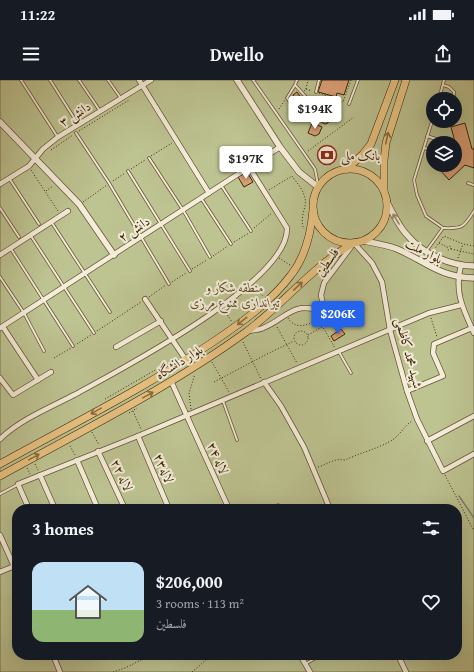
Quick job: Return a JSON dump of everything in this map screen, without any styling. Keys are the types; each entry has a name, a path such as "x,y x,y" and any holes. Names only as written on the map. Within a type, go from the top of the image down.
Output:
{"main road":[{"path":"346,169 363,154 371,144 395,80"},
{"path":"384,191 378,181 369,174 358,170 346,169 335,172 326,178 318,187 314,198 313,210 316,221 322,231 331,238 342,242 354,243 375,234 382,225 386,214 387,202 384,191 384,160 386,143 406,80"},
{"name":"بلوار دانشگاه","path":"0,464 186,360 235,326 279,289 295,269 309,237 313,210"},
{"name":"بلوار دانشگاه","path":"0,476 171,381 209,358 264,318 328,260 354,243"}],"street":[{"path":"139,80 209,193"},
{"name":"دانش ۳","path":"29,166 43,149 58,137 151,80"},
{"path":"237,80 280,147 299,172 318,187"},
{"path":"0,122 2,128 35,158 79,204 114,255"},
{"name":"دانش ۲","path":"1,326 85,274 280,147"},
{"path":"0,184 29,166"},
{"path":"0,438 28,420 134,362 222,307 251,284 277,256 285,244 288,228 249,167"},
{"name":"بلوار ملت","path":"387,202 408,237 426,251 444,260 474,266"},
{"path":"0,255 68,211"},
{"name":"بلوار ملت","path":"364,240 396,249 442,273 458,277 474,278"},
{"name":"فلسطین","path":"317,310 323,305 321,295 324,283 354,243"},
{"name":"شهید محمد کاظمی","path":"354,243 372,263 382,282 390,330 407,391 417,419 443,471"},
{"path":"407,391 443,376 433,353 434,344 473,330 461,305 458,289 458,277 462,263"},
{"path":"146,299 186,360"},
{"path":"27,504 18,484 140,435 429,313 461,305"},
{"path":"246,332 264,328 295,309 308,307 317,310"},
{"path":"116,348 161,321"},
{"path":"1,326 38,380"},
{"path":"0,378 13,395 51,372"},
{"name":"لاله ۲۴","path":"171,381 227,504"},
{"path":"264,382 293,428 313,468 328,504"},
{"path":"427,441 474,416"},
{"name":"لاله۲۳","path":"140,435 167,504"},
{"name":"لاله ۲۲","path":"100,451 123,504"},
{"path":"443,471 474,454"},
{"path":"77,460 96,504"},
{"path":"40,475 53,504"},
{"path":"0,535 12,559"},
{"path":"0,572 12,566"},
{"path":"55,660 60,672"},
{"path":"303,660 310,672"},
{"path":"400,660 406,672"}],"lane":[{"path":"21,80 58,137"},
{"path":"50,80 78,124"},
{"path":"79,80 100,111"},
{"path":"108,80 120,98"},
{"path":"253,80 315,169 318,187"},
{"path":"295,85 315,106 303,120 287,98 297,80"},
{"path":"316,92 319,80"},
{"path":"349,104 358,80"},
{"path":"440,92 444,80"},
{"path":"442,86 449,87 454,92"},
{"path":"427,136 430,128"},
{"path":"76,133 109,183 169,284"},
{"path":"426,140 414,180 417,195 426,216 443,228 455,229 465,225 474,211"},
{"path":"149,158 183,210 210,257"},
{"path":"128,171 190,270"},
{"path":"9,178 39,224"},
{"path":"468,183 474,185"},
{"path":"221,185 251,231"},
{"path":"201,198 231,244"},
{"path":"0,208 19,237"},
{"path":"51,222 110,312"},
{"path":"426,251 443,228"},
{"path":"31,235 94,333"},
{"path":"11,248 73,346"},
{"path":"0,277 24,313 44,352"},
{"path":"338,351 351,373"},
{"path":"223,400 237,440"},
{"path":"0,494 18,484"},
{"path":"306,664 313,660"}],"path":[{"path":"303,93 306,89 308,80"},
{"path":"306,89 343,102 351,80"},
{"path":"43,149 47,152 131,98"},
{"path":"276,113 287,98"},
{"path":"304,154 354,117"},
{"path":"29,166 61,216"},
{"path":"265,193 299,172"},
{"path":"45,191 58,182"},
{"path":"440,253 434,250 444,236 463,244 474,246"},
{"path":"439,243 447,247 448,250 451,249 474,254"},
{"path":"462,263 457,260 463,244"},
{"path":"277,256 292,266"},
{"path":"251,284 263,297"},
{"path":"54,358 146,299"},
{"path":"222,307 235,326"},
{"path":"286,314 290,321 300,326 311,323 317,310"},
{"path":"429,313 439,342"},
{"path":"315,317 338,351"},
{"path":"274,321 300,367"},
{"path":"307,335 322,327"},
{"path":"296,332 304,332 307,335 307,341 305,344 298,345 294,341 294,335 296,332"},
{"path":"240,336 251,362 264,382"},
{"path":"214,382 294,341"},
{"path":"209,358 232,396"},
{"path":"193,412 189,393 190,385 199,364"},
{"path":"133,411 140,435"},
{"path":"313,468 331,461 339,459 345,460 389,442 398,436 408,423 417,419"},
{"path":"92,432 100,451"},
{"path":"69,438 69,444 77,460"},
{"path":"33,458 40,475"},
{"path":"27,467 32,478"},
{"path":"443,471 460,504"},
{"path":"462,508 474,531"},
{"path":"113,672 140,660"},
{"path":"192,672 206,660"}],"green space":[{"name":"منطقه شکار و تیراندازی ممنوع مرزی","path":"0,80 474,80 474,672 0,672"}],"building":[{"path":"322,80 349,80 344,95 337,93 336,97 318,92"},
{"path":"297,92 310,111 306,114 293,95"},
{"path":"322,108 331,117 328,123 325,124 315,115 318,109"},
{"path":"312,123 322,127 319,134 315,136 308,133"},
{"path":"465,123 472,149 474,149 474,168 465,165 462,168 462,136 453,136 451,128 462,128 462,124"},
{"path":"247,172 253,182 244,187 238,177"},
{"path":"442,172 458,172 449,180"},
{"path":"329,312 334,320 326,325 324,321 321,324 318,320"},
{"path":"340,317 346,324 343,327 337,319"},
{"path":"341,329 345,334 334,341 331,336"}],"waterway":[{"path":"459,496 474,518"}],"place":[{"name":"بانک ملی","path":"327,155"}]}
